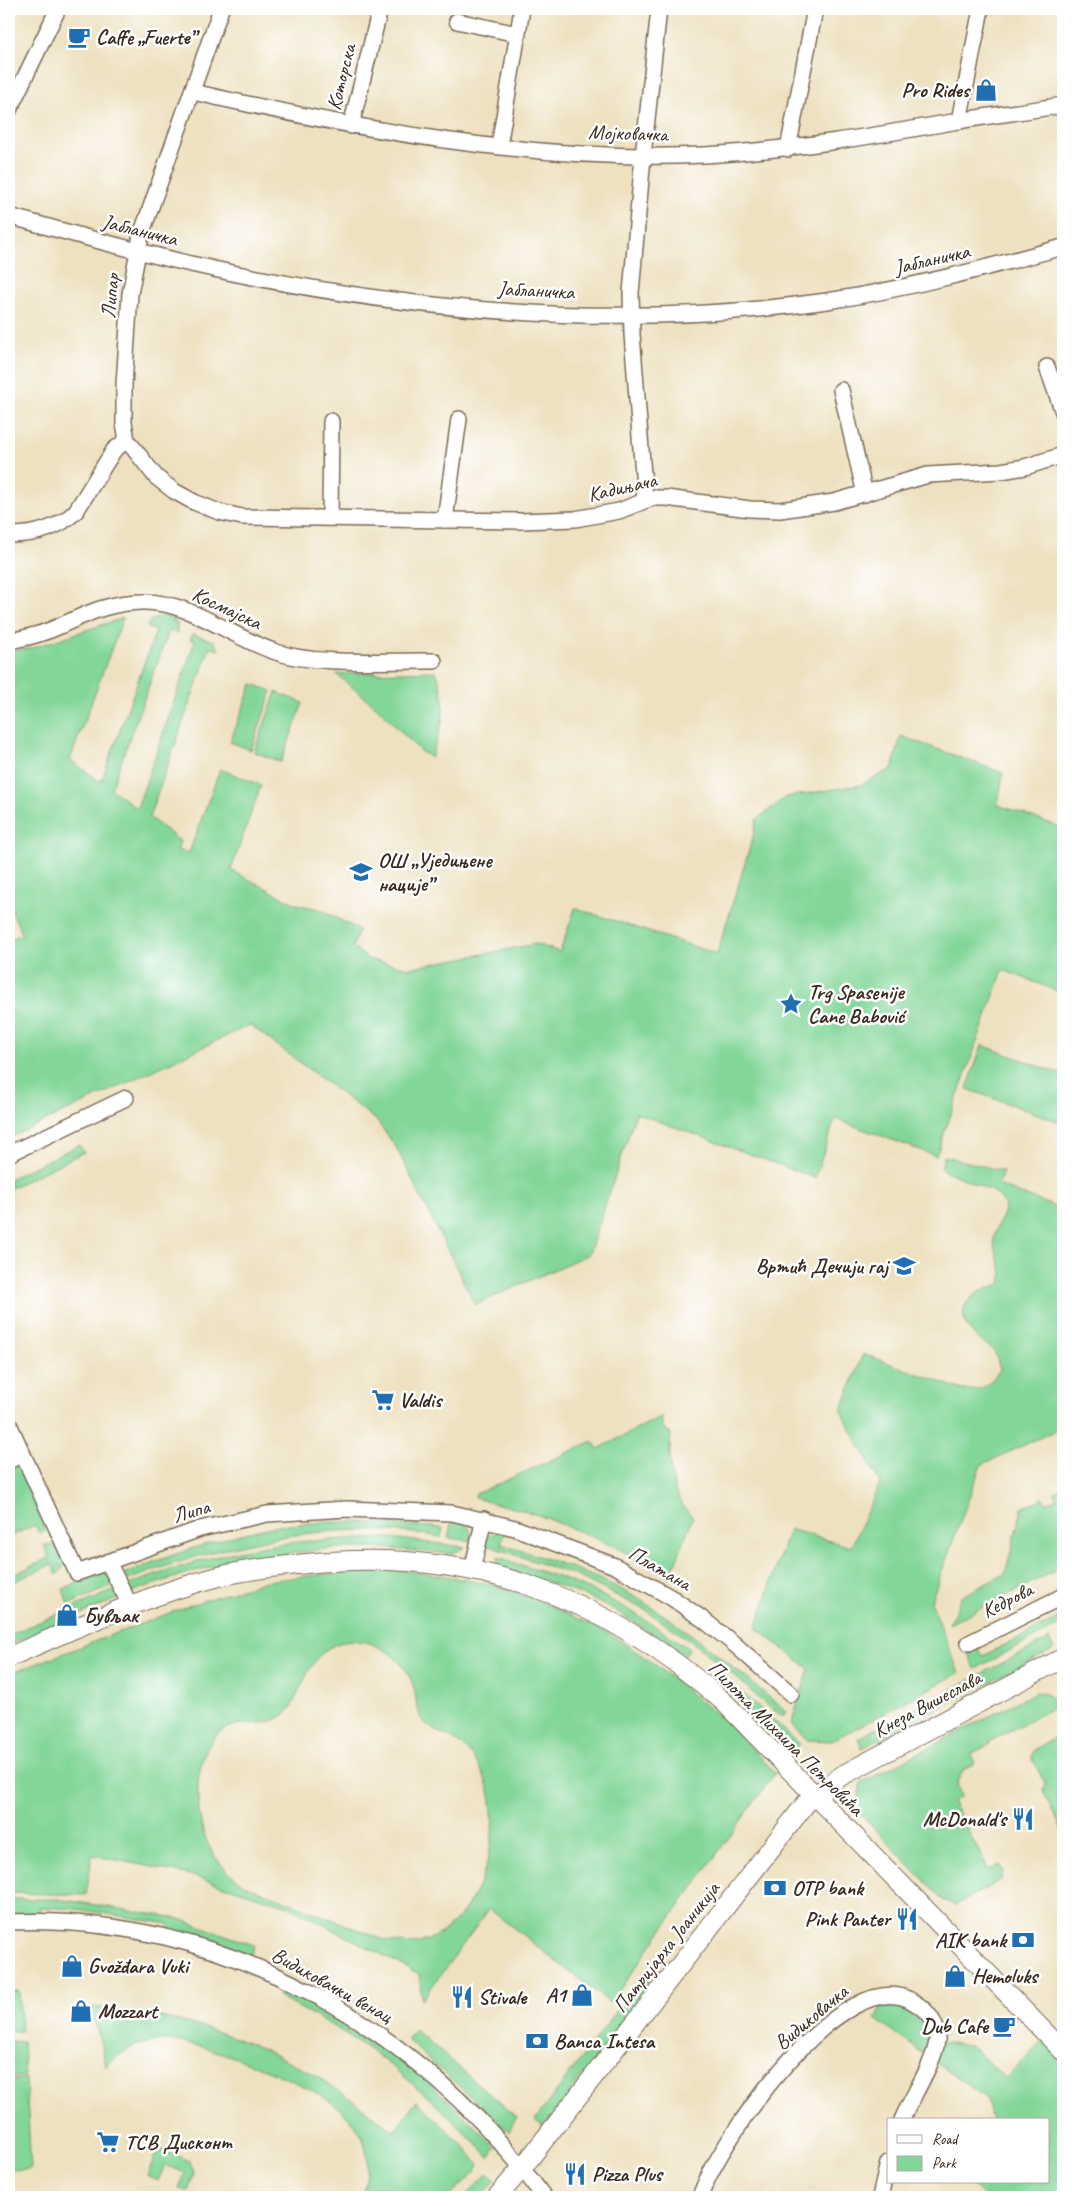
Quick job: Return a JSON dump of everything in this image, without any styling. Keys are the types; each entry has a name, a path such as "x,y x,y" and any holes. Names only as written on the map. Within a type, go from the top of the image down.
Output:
{"main road":[{"name":"Пилота Михаила Петровића","path":"9,1657 190,1585 266,1568 356,1561 438,1564 493,1574 557,1596 600,1614 634,1634 685,1670 724,1702 1063,2051"},
{"name":"Кнеза Вишеслава","path":"815,1795 841,1776 877,1755 1063,1658"},
{"name":"Патријарха Јоаникија","path":"497,2197 523,2167 802,1808 815,1795"}],"street":[{"name":"Липар","path":"127,440 124,423 125,361 130,294 141,235 221,9"},
{"name":"Которска","path":"351,126 380,9"},
{"path":"499,146 522,9"},
{"path":"645,500 631,316 643,156 659,9"},
{"path":"788,149 815,9"},
{"path":"959,121 981,9"},
{"path":"9,110 53,11"},
{"path":"457,21 517,34"},
{"name":"Мојковачка","path":"192,92 351,126 499,146 643,156 703,155 788,149 1063,105"},
{"name":"Јабланичка","path":"9,216 138,251 275,281 409,302 518,311 631,316 687,314 842,299 931,282 1063,247"},
{"path":"1047,367 1063,412"},
{"path":"841,390 865,494"},
{"path":"445,520 459,418"},
{"path":"330,517 331,422"},
{"path":"9,536 35,534 48,530 69,518 76,511 114,450 127,440"},
{"name":"Кадињача","path":"127,440 156,477 174,491 219,512 267,518 330,517 521,521 575,519 619,511 645,500 666,498 750,509 780,510 826,504 928,475 1017,468 1063,455"},
{"name":"Космајска","path":"9,641 58,627 108,606 146,602 158,603 186,611 254,644 309,659 434,661"},
{"path":"9,1154 126,1098"},
{"name":"Липа","path":"9,1424 16,1457 77,1573 200,1529 266,1514 346,1509 452,1513 484,1519"},
{"path":"472,1570 484,1519"},
{"name":"Платана","path":"484,1519 586,1553 646,1582 694,1613 733,1642 791,1694"},
{"path":"108,1562 131,1607"},
{"name":"Кедрова","path":"969,1643 1063,1596"},
{"name":"Видиковачки венац","path":"9,1922 50,1920 123,1927 189,1943 279,1976 347,2014 415,2060 479,2118 523,2167 544,2197"},
{"name":"Видиковачка","path":"700,2197 716,2161 743,2119 776,2075 795,2054 828,2025 858,2002 874,1996 896,1995 915,2002 930,2015 937,2032 934,2050 903,2118"},
{"path":"880,2197 887,2167"}],"green space":[{"path":"161,616 168,617 177,623 177,633 169,631 111,789 137,808 195,641 190,639 193,634 214,641 219,650 210,647 149,817 180,841 177,850 189,853 220,769 261,785 231,870 296,904 320,909 359,930 353,947 368,959 409,968 536,944 560,952 575,908 717,954 757,819 786,797 860,785 892,769 901,736 1003,773 998,805 1063,828 1063,993 1003,970 936,1156 835,1119 815,1178 636,1113 589,1254 475,1305 396,1147 376,1120 250,1025 9,1138 9,940 22,934 9,905 9,651 32,648 123,618 70,760 101,782 156,631 147,627 150,621"},
{"path":"436,671 442,695 443,715 431,758 420,751 377,707 336,674"},
{"path":"252,684 272,691 251,750 230,742"},
{"path":"276,692 303,703 281,762 254,752"},
{"path":"982,1045 1063,1075 1063,1123 967,1089"},
{"path":"79,1145 84,1152 9,1189 9,1179"},
{"path":"944,1156 1003,1171 998,1185 1063,1210 1063,1427 981,1465 931,1601 959,1673 832,1741 807,1740 791,1724 809,1669 756,1628 789,1529 851,1547 880,1483 841,1411 863,1354 963,1390 976,1390 985,1386 1000,1370 994,1352 980,1341 967,1326 964,1309 967,1302 973,1296 1001,1284 1002,1273 995,1251 994,1240 997,1226 1005,1210 1004,1205 994,1192 941,1169"},
{"path":"662,1416 662,1428 671,1434 670,1456 675,1489 679,1500 693,1517 671,1575 638,1558 555,1522 475,1498 476,1494 593,1441 598,1449"},
{"path":"17,1465 21,1467 47,1522 45,1530 39,1533 35,1525 9,1537 9,1480 13,1477 9,1467"},
{"path":"1063,1487 1063,1567 949,1624 962,1596 1005,1574 1022,1508 1043,1498 1046,1503 1057,1498 1054,1492"},
{"path":"452,1520 467,1526 471,1532 471,1541 448,1538"},
{"path":"322,1522 359,1522 443,1528 441,1537 393,1531 345,1531 297,1535 250,1543 158,1569 68,1605 63,1589 114,1566 119,1576 175,1554 233,1536 278,1526"},
{"path":"505,1530 501,1544 587,1574 619,1588 655,1609 713,1651 786,1711 783,1717 728,1670 688,1639 647,1611 577,1576 484,1544 487,1536"},
{"path":"390,1538 465,1547 451,1554 381,1548 334,1548 245,1559 195,1571 142,1588 9,1645 9,1635 150,1577 209,1558 257,1547 295,1542"},
{"path":"44,1545 58,1547 66,1563 57,1575 52,1564 9,1584 9,1577 49,1558"},
{"path":"498,1557 559,1577 608,1598 689,1649 685,1655 611,1608 579,1594 497,1567"},
{"path":"394,1569 446,1576 499,1586 549,1605 607,1632 653,1663 731,1726 775,1773 610,2003 489,1909 422,2000 419,1974 288,1906 186,1874 92,1855 86,1895 9,1893 9,1674 193,1604 266,1581 343,1572","holes":["349,1640 359,1641 388,1652 403,1666 413,1685 421,1718 428,1726 456,1741 469,1752 484,1776 490,1798 492,1822 490,1847 484,1872 474,1895 460,1915 443,1931 422,1942 413,1944 385,1940 245,1885 216,1858 204,1834 200,1819 198,1803 200,1770 204,1755 211,1742 220,1732 236,1725 262,1723 278,1719 289,1710 311,1667 322,1654 329,1648"]},
{"path":"1063,1616 1063,1623 975,1669 968,1653 978,1648 983,1656"},
{"path":"1049,1639 1054,1649 862,1748 858,1738"},
{"path":"719,1672 800,1744 792,1753 714,1679"},
{"path":"1036,1692 1049,1695 1056,1706 989,1742 990,1744 971,1754 975,1763 964,1769 957,1782 961,1797 952,1801 989,1870 1000,1865 1003,1871 1001,1880 956,1905 943,1900 856,1809 861,1783"},
{"path":"1063,1734 1063,1832 1043,1791 1045,1783 1032,1759 1033,1750"},
{"path":"9,1899 58,1899 177,1918 254,1945 250,1956 169,1931 169,1924 76,1909 40,1907 39,1914 9,1914"},
{"path":"655,1960 658,1963 641,2001 543,2127 535,2120"},
{"path":"283,1985 377,2040 428,2081 496,2147 489,2157 433,2102 373,2052 323,2020 278,1997"},
{"path":"19,1991 21,2031 9,2032 9,1992"},
{"path":"887,1994 915,2002 937,2042 970,2045 1005,2078 1048,2036 1063,2051 1063,2197 984,2197 971,2184 1050,2184 1050,2118 992,2118 987,2099 875,2019"},
{"path":"92,2007 153,2015 210,2029 265,2050 329,2084 394,2131 417,2101 466,2148 479,2165 475,2172 448,2197 361,2197 367,2169 365,2145 355,2125 339,2109 320,2095 297,2083 242,2060 180,2042 159,2041 136,2046 125,2051 106,2066"},
{"path":"415,2030 517,2117 509,2131 407,2040"},
{"path":"23,2041 25,2077 9,2077 9,2042"},
{"path":"26,2079 31,2169 9,2170 9,2080"},
{"path":"162,2149 190,2161 194,2173 188,2192 179,2188 185,2173 165,2165 158,2181 147,2176 157,2151 160,2152"},
{"path":"488,2173 496,2180 483,2197 465,2197"}],"place":[{"name":"Caffe „Fuerte”","path":"79,37"},
{"name":"Pro Rides","path":"986,90"},
{"name":"ОШ „Уједињене нације”","path":"361,872"},
{"name":"Trg Spasenije Cane Babović","path":"791,1004"},
{"name":"Вртић Дечији гај","path":"904,1266"},
{"name":"Valdis","path":"383,1400"},
{"name":"Бувљак","path":"67,1615"},
{"name":"McDonald's","path":"1023,1819"},
{"name":"OTP bank","path":"775,1888"},
{"name":"Pink Panter","path":"907,1919"},
{"name":"AIK bank","path":"1023,1940"},
{"name":"Gvožđara Vuki","path":"72,1966"},
{"name":"Hemoluks","path":"955,1976"},
{"name":"A1","path":"582,1995"},
{"name":"Stivale","path":"462,1997"},
{"name":"Mozzart","path":"81,2011"},
{"name":"Dub Cafe","path":"1004,2026"},
{"name":"Banca Intesa","path":"537,2041"},
{"name":"ТСВ Дисконт","path":"108,2142"},
{"name":"Pizza Plus","path":"575,2174"}]}
